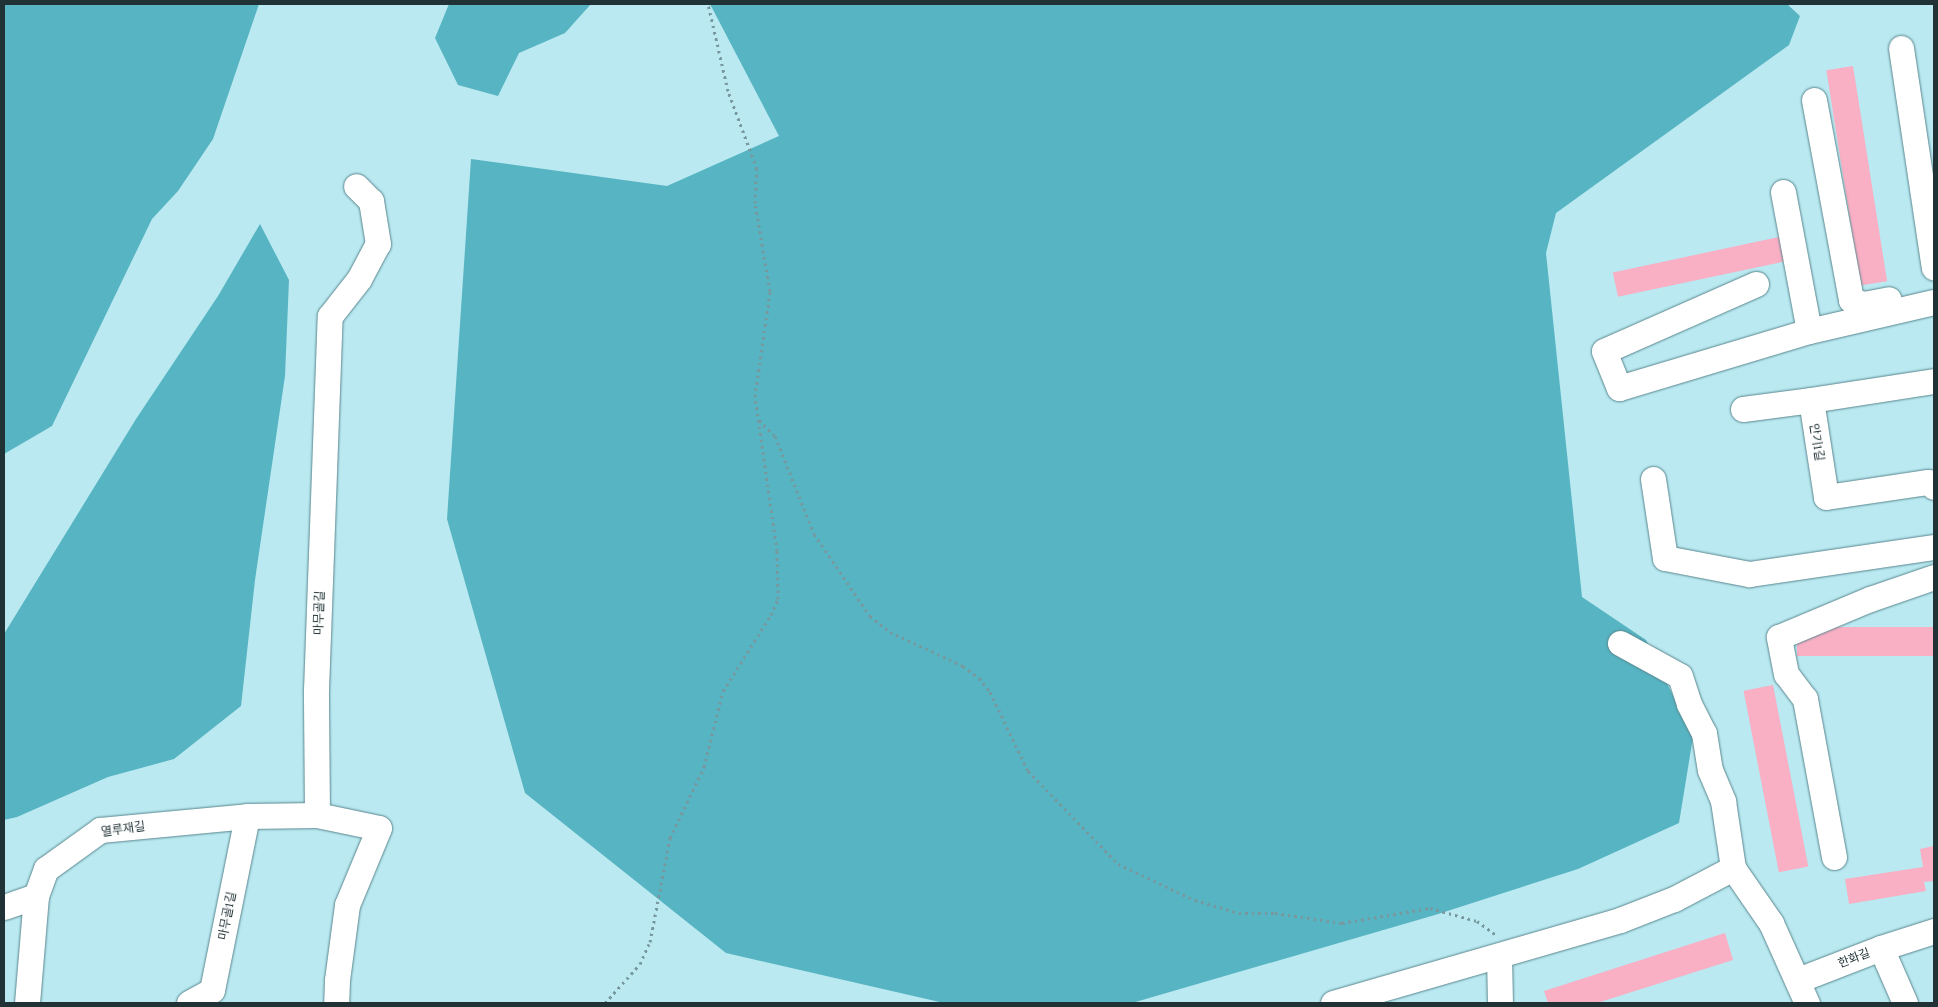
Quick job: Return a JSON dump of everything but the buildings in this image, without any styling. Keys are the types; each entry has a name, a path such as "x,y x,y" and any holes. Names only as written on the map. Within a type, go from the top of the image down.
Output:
{"street":[{"path":"1901,48 1929,207 1934,268"},
{"path":"1814,100 1851,300 1864,304 1934,288"},
{"name":"마무골길","path":"317,815 316,690 330,316 359,279 378,244 371,201 356,186"},
{"path":"1783,192 1809,331"},
{"path":"1756,284 1604,351 1619,388 1809,331 1934,302"},
{"path":"1743,409 1934,381"},
{"name":"안기1길","path":"1810,400 1826,497 1928,482 1934,487"},
{"path":"1652,479 1665,558 1749,574 1934,547"},
{"path":"1834,857 1805,700 1786,674 1778,637 1870,599 1934,577"},
{"path":"1620,643 1680,676 1689,704 1704,733 1710,770 1723,801 1733,868 1771,923 1807,1003"},
{"path":"317,815 379,828 347,905 337,980 336,1003"},
{"name":"열루재길","path":"27,1003 36,896 46,868 100,830 247,816 317,815"},
{"name":"마무골1길","path":"189,1003 212,990 247,816"},
{"path":"1333,1003 1620,920 1674,899 1733,868"},
{"path":"4,907 36,896"},
{"name":"한화길","path":"1798,980 1881,948 1934,931"},
{"path":"1881,948 1905,1003"},
{"path":"1499,956 1500,1003"}],"path":[{"path":"605,1003 640,964 650,942 670,838 704,767 723,691 771,615 778,599 777,551 755,397 770,291 755,203 757,169 728,91 708,4"},
{"path":"759,419 775,436 814,534 870,616 890,632 963,666 979,678 990,692 1028,771 1118,864 1195,900 1239,913 1275,913 1342,923 1430,908 1477,921 1497,936 1501,945 1499,956"}],"shaded area":[{"path":"4,4 259,4 213,139 178,191 152,219 52,426 4,454"},
{"path":"449,4 591,4 565,33 519,53 498,96 458,85 435,38"},
{"path":"710,4 1787,4 1800,16 1789,45 1556,213 1546,253 1582,597 1646,640 1693,737 1679,823 1578,869 1435,915 1132,1003 944,1003 726,953 525,793 447,519 471,159 667,186 779,136"},
{"path":"260,224 289,280 285,376 255,580 241,706 174,759 108,777 17,817 4,820 4,634 136,419 218,296"}]}
